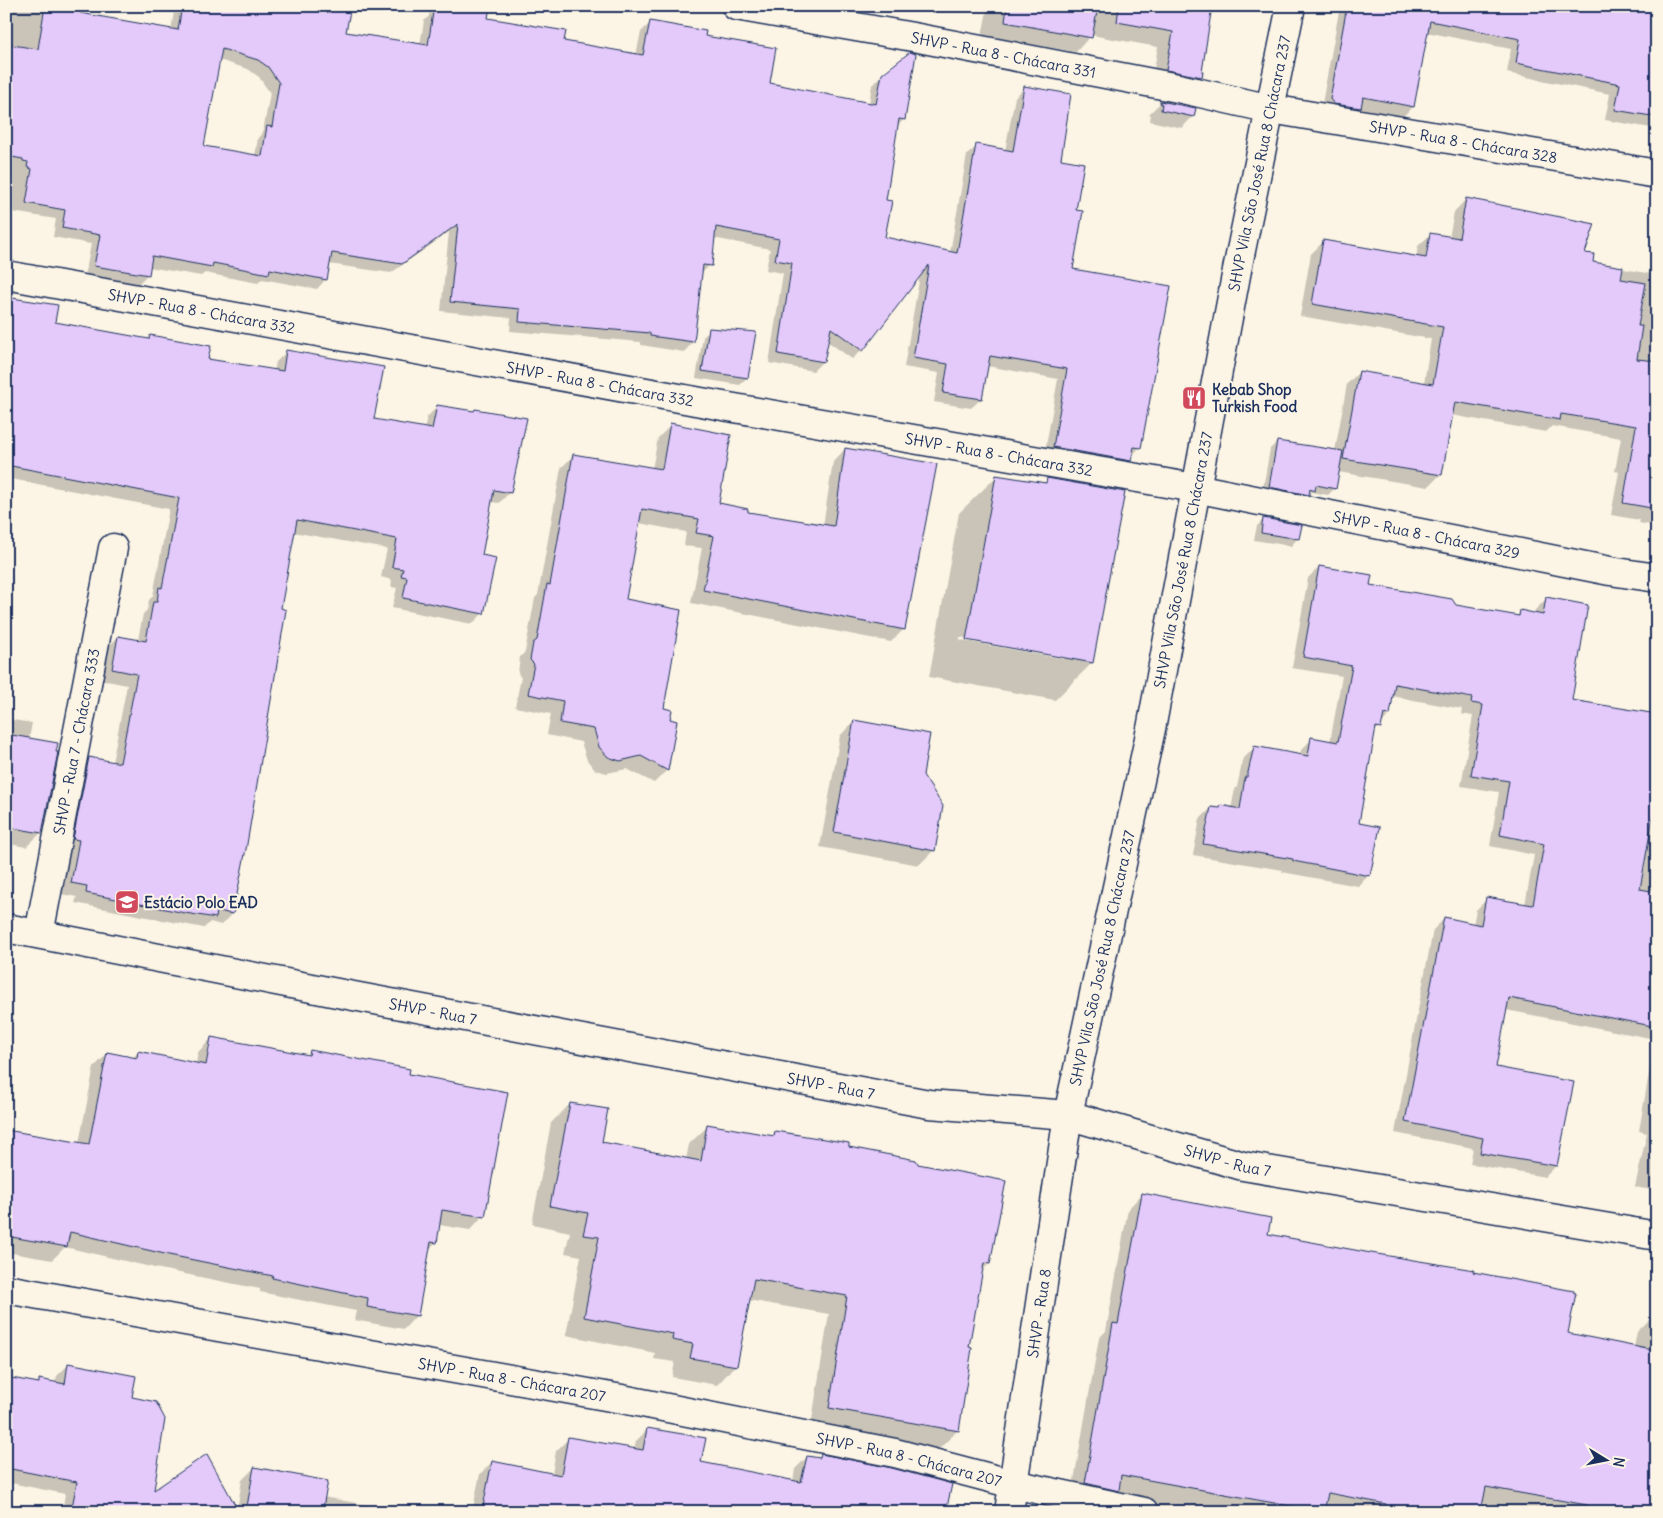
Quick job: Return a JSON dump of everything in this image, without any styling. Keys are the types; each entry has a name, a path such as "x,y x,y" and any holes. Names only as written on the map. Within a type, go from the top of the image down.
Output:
{"street":[{"name":"SHVP - Rua 8 - Chácara 331","path":"736,6 913,37 1178,88 1271,108"},
{"name":"SHVP Vila São José Rua 8 Chácara 237","path":"1068,1115 1151,729 1235,280 1291,6"},
{"name":"SHVP - Rua 8 - Chácara 328","path":"1271,108 1657,174"},
{"name":"SHVP - Rua 8 - Chácara 332","path":"6,275 713,404 1196,488"},
{"name":"SHVP - Rua 8 - Chácara 329","path":"1196,488 1600,569 1657,578"},
{"name":"SHVP - Rua 7 - Chácara 333","path":"39,934 113,548"},
{"name":"SHVP - Rua 7","path":"6,928 332,992 930,1104 1068,1115 1243,1166 1657,1236"},
{"name":"SHVP - Rua 8","path":"1009,1512 1068,1115"},
{"name":"SHVP - Rua 8 - Chácara 207","path":"6,1289 622,1399 895,1453 1014,1484 1144,1512"}],"building":[{"path":"45,6 81,6 80,13 178,30 182,6 351,6 346,32 428,45 434,6 490,6 488,18 566,31 564,41 643,55 650,21 706,31 705,36 776,48 770,83 876,104 882,74 910,52 916,54 905,120 899,119 886,200 892,201 885,237 957,253 976,144 1013,151 1024,86 1071,94 1061,159 1084,163 1076,210 1083,211 1073,269 1171,286 1141,448 1134,447 1131,461 1053,447 1067,369 990,356 982,399 943,393 948,364 913,358 929,265 863,351 831,328 824,362 778,354 792,263 775,260 779,239 716,227 712,266 703,265 694,342 650,336 650,333 519,322 520,309 450,302 458,224 402,264 332,253 327,280 270,269 269,274 213,263 212,267 152,256 149,275 94,266 100,235 62,228 65,210 26,203 32,169 27,167 28,162 23,161 23,159 6,156 6,44 38,49","holes":["222,49 258,60 268,67 279,83 272,127 267,126 262,156 204,146"]},
{"path":"1007,6 1098,6 1092,38 1005,22"},
{"path":"1119,6 1212,6 1202,77 1166,70 1173,32 1117,22"},
{"path":"1347,6 1625,6 1657,12 1657,117 1615,110 1620,84 1516,63 1520,39 1430,21 1414,107 1363,97 1361,108 1334,104 1330,99"},
{"path":"1160,101 1196,108 1194,117 1161,110 1162,104"},
{"path":"1466,198 1595,224 1585,253 1594,254 1593,262 1623,267 1621,279 1646,283 1638,326 1642,326 1637,359 1657,361 1657,509 1623,503 1636,426 1561,414 1560,420 1455,402 1442,475 1343,459 1359,371 1433,384 1443,327 1312,304 1323,240 1426,258 1430,233 1459,238"},
{"path":"12,298 58,305 55,322 149,339 150,335 211,346 208,359 283,371 286,350 384,367 374,419 432,429 437,405 527,418 511,493 494,490 482,555 496,558 484,614 403,598 407,577 401,576 403,569 392,567 397,539 297,520 281,608 286,610 247,844 233,914 217,911 216,918 185,913 86,893 87,886 71,883 79,840 73,839 89,757 120,763 137,674 112,669 118,636 146,641 153,602 157,602 159,587 162,588 179,498 6,465 6,313 9,314"},
{"path":"709,328 756,332 748,378 702,371"},
{"path":"670,423 731,435 719,503 748,509 748,512 834,526 845,448 937,464 905,630 703,590 714,536 696,533 699,519 642,509 626,599 681,610 664,708 672,710 670,719 677,721 668,771 641,756 620,761 608,757 599,747 594,729 560,723 563,701 528,694 534,664 530,660 533,643 537,640 547,584 550,585 573,454 662,469"},
{"path":"1277,441 1343,451 1336,489 1316,485 1315,491 1310,489 1309,495 1269,487"},
{"path":"996,475 1046,483 1047,478 1125,492 1093,663 966,640"},
{"path":"1263,518 1302,525 1299,539 1261,533"},
{"path":"1319,566 1372,575 1370,585 1452,599 1456,605 1519,616 1520,610 1543,615 1546,597 1588,605 1572,700 1657,714 1657,794 1640,889 1657,892 1657,953 1651,984 1657,985 1657,1027 1509,998 1496,1067 1574,1082 1557,1166 1480,1153 1483,1138 1405,1122 1444,917 1481,925 1486,897 1533,905 1544,844 1500,835 1509,781 1471,775 1483,705 1471,703 1472,698 1395,684 1390,715 1384,714 1381,728 1376,727 1359,823 1380,827 1370,876 1293,861 1293,859 1203,844 1211,807 1220,808 1221,805 1240,809 1245,777 1247,777 1254,746 1308,756 1311,737 1338,742 1352,666 1303,657"},
{"path":"854,720 930,734 923,775 943,806 935,851 834,832"},
{"path":"6,734 58,743 56,752 58,752 42,833 6,827"},
{"path":"211,1037 309,1055 310,1050 410,1069 409,1074 508,1092 485,1217 442,1210 437,1243 431,1242 418,1316 367,1307 368,1298 70,1232 67,1247 6,1236 6,1130 89,1144 107,1052 137,1058 138,1051 206,1065"},
{"path":"570,1103 608,1109 602,1142 701,1161 707,1124 774,1136 775,1131 849,1143 849,1147 916,1160 918,1164 1006,1181 990,1264 984,1263 969,1347 972,1348 959,1431 829,1408 847,1296 754,1279 737,1366 690,1358 693,1344 672,1340 673,1334 584,1317 599,1237 583,1235 588,1213 550,1206"},
{"path":"1142,1193 1271,1218 1268,1234 1474,1270 1473,1272 1574,1291 1576,1293 1568,1333 1657,1351 1657,1512 1586,1512 1587,1505 1486,1487 1481,1512 1385,1512 1386,1504 1328,1493 1323,1512 1121,1475 1119,1491 1085,1483 1113,1323 1118,1324"},
{"path":"68,1363 136,1376 132,1397 156,1402 165,1419 154,1490 207,1454 239,1512 71,1512 77,1482 6,1468 6,1377 39,1383 39,1379 65,1384"},
{"path":"647,1428 706,1438 701,1462 801,1482 807,1456 820,1458 821,1454 892,1468 952,1484 946,1512 482,1512 492,1461 561,1475 568,1437 643,1450"},
{"path":"254,1467 328,1481 322,1512 246,1512"}],"place":[{"name":"Kebab Shop Turkish Food","path":"1194,398"},
{"name":"Estácio Polo EAD","path":"127,902"}]}
